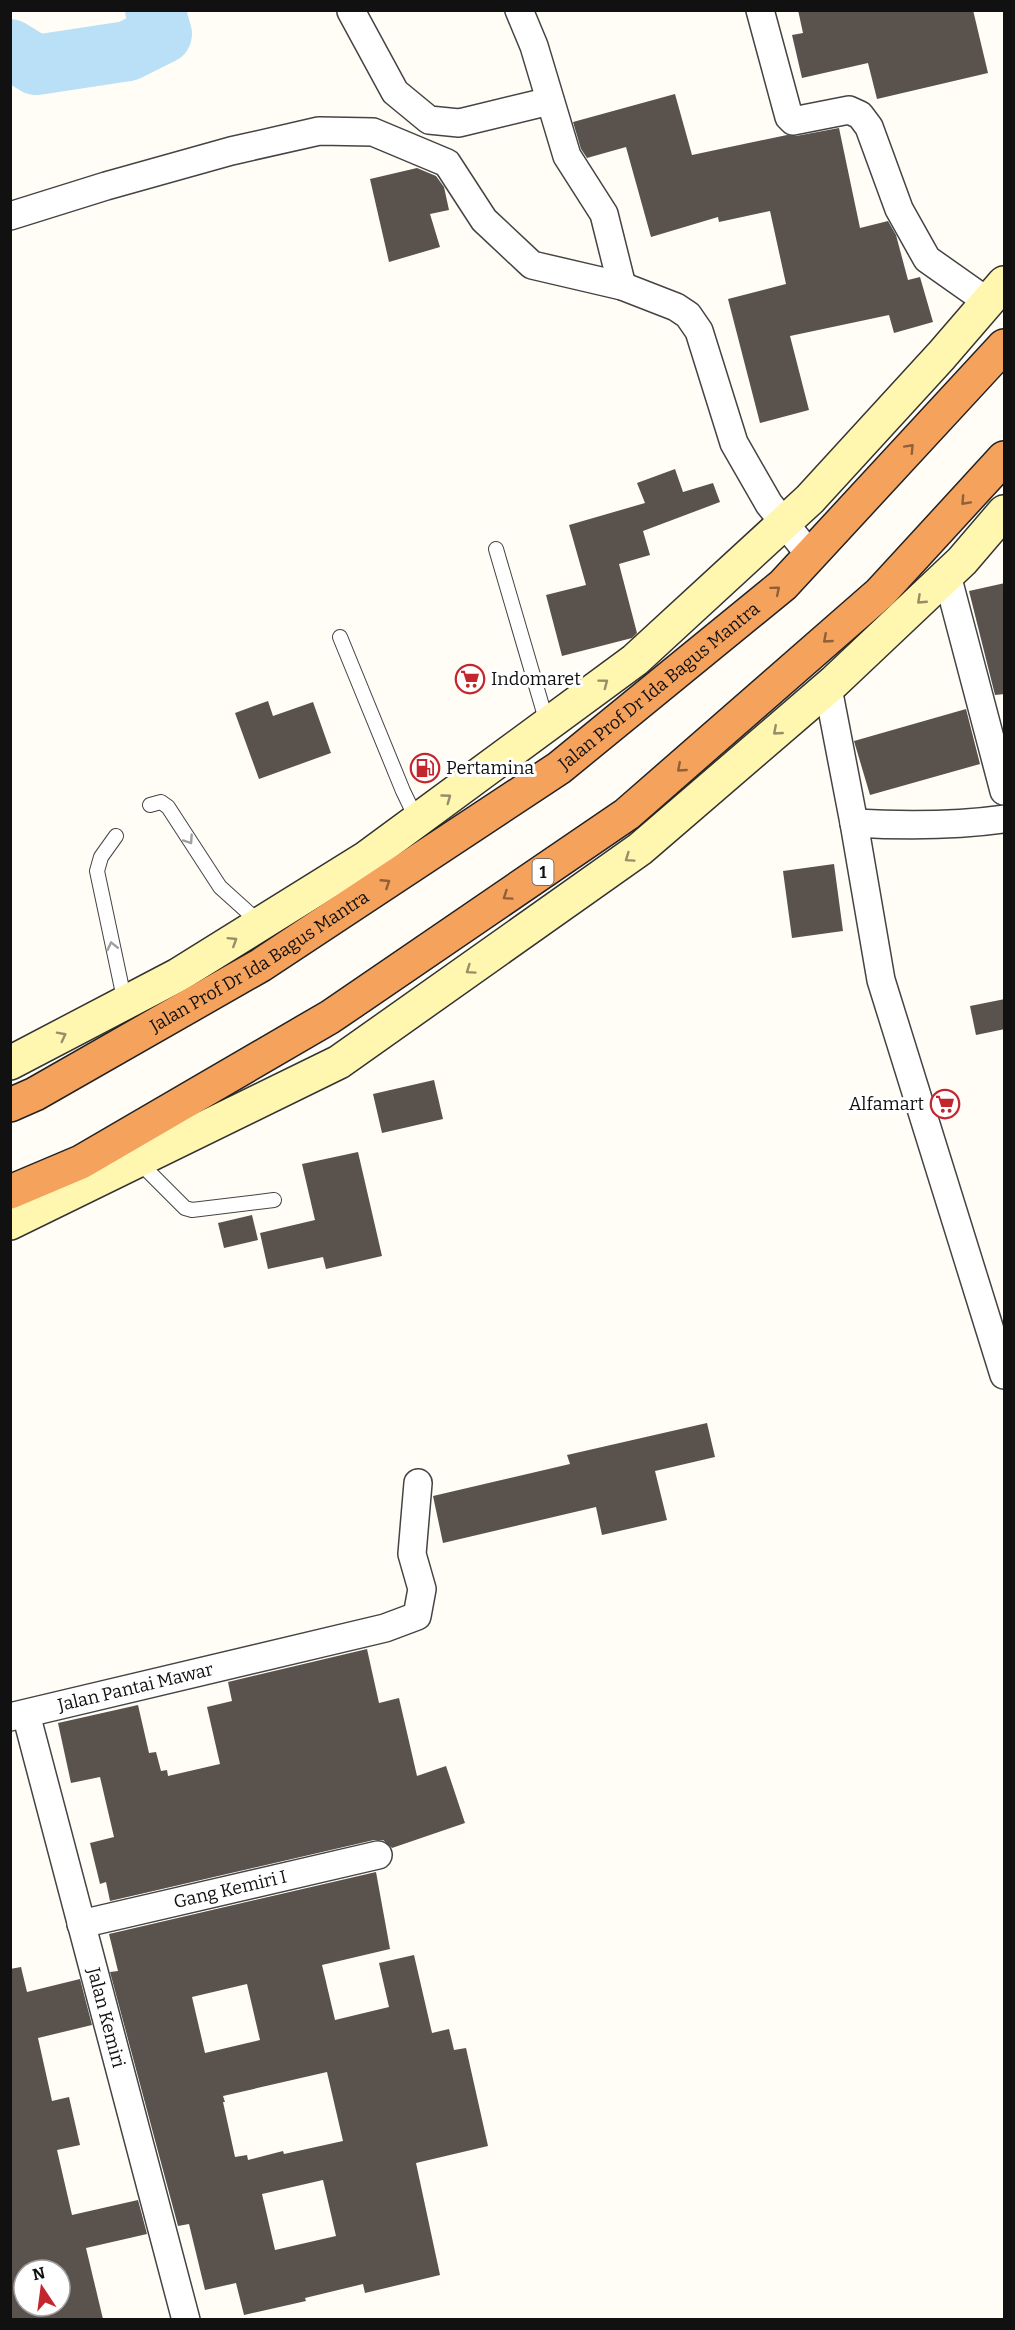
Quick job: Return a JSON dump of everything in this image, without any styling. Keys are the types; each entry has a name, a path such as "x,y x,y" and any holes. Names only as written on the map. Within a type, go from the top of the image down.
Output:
{"highway":[{"name":"Jalan Prof Dr Ida Bagus Mantra","path":"10,1106 261,965 559,768 783,585 1005,346"},
{"name":"1","path":"10,1192 81,1162 330,1017 627,814 880,593 1005,458"}],"street":[{"path":"519,10 534,46 567,156 604,214 622,286"},
{"path":"10,1063 178,975 366,858 635,660 810,499 996,292 927,259 899,209 869,127 860,115 849,110 793,120 789,117 760,10"},
{"path":"351,11 395,92 429,120 459,123 550,101"},
{"path":"10,216 231,151 319,131 373,132 447,163 484,220 532,265 622,286 676,307 688,315 699,331 734,443 751,476 810,555"},
{"path":"10,1224 339,1062 640,849 828,688 947,575 1005,512"},
{"path":"947,575 1005,791"},
{"path":"828,688 854,823 880,980 1005,1375"},
{"path":"854,823 900,826 974,824 1005,819"},
{"name":"Jalan Pantai Mawar","path":"18,1716 385,1628 417,1616 422,1589 412,1554 418,1483"},
{"name":"Jalan Kemiri","path":"18,1716 81,1924 186,2319"},
{"name":"Gang Kemiri I","path":"81,1924 378,1855"}],"lane":[{"path":"496,549 547,725"},
{"path":"340,637 417,820"},
{"path":"150,805 161,802 168,807 220,886 261,924"},
{"path":"116,836 101,857 97,871 132,1039"},
{"path":"138,1161 185,1208 192,1210 274,1200"}],"building":[{"path":"798,10 973,10 988,73 877,99 868,63 802,78 792,35 803,33"},
{"path":"675,94 692,155 787,135 796,136 839,128 860,228 888,221 896,235 908,280 920,277 933,322 894,333 889,315 790,336 809,410 760,423 728,299 786,284 770,211 719,222 718,217 651,237 626,147 587,158 581,149 573,122"},
{"path":"417,168 436,176 444,187 449,210 430,214 440,247 389,262 370,179"},
{"path":"675,469 683,492 713,483 720,502 643,531 650,555 619,564 637,633 632,638 562,656 546,595 586,585 569,525 645,503 637,483"},
{"path":"1005,583 1005,694 995,695 969,591"},
{"path":"268,701 273,716 313,702 331,753 259,779 235,713"},
{"path":"966,709 980,764 870,795 854,741"},
{"path":"834,864 843,931 792,938 783,871"},
{"path":"1005,999 1005,1029 976,1035 970,1006"},
{"path":"434,1080 443,1119 382,1133 373,1094"},
{"path":"358,1152 382,1256 326,1269 323,1257 268,1269 260,1233 315,1220 302,1164"},
{"path":"252,1215 258,1240 224,1248 218,1223"},
{"path":"707,1423 715,1457 655,1471 667,1520 602,1535 596,1507 443,1543 433,1496 570,1464 567,1455"},
{"path":"367,1649 379,1703 399,1698 417,1776 446,1766 465,1823 392,1848 383,1840 374,1840 110,1901 106,1882 100,1884 90,1843 114,1837 100,1777 71,1783 58,1723 138,1705 149,1753 156,1752 161,1771 167,1770 168,1776 220,1764 207,1707 232,1701 228,1682"},
{"path":"376,1872 390,1949 322,1965 335,2020 389,2007 379,1963 414,1955 432,2033 449,2029 454,2050 466,2048 488,2146 416,2163 440,2275 365,2293 363,2284 305,2298 306,2301 244,2315 236,2283 205,2290 189,2224 178,2226 110,1972 118,1971 109,1934","holes":["247,1984 260,2040 205,2053 192,1997","327,2072 343,2141 284,2154 283,2151 248,2160 247,2155 235,2157 223,2096","323,2180 336,2236 275,2250 262,2194"]},
{"path":"21,1967 27,1992 80,1979 92,2025 38,2038 52,2101 69,2097 80,2145 57,2150 72,2215 138,2200 147,2234 86,2248 103,2319 10,2319 10,1969"}],"waterway":[{"path":"10,49 36,65 128,51 162,34 155,10"}],"place":[{"name":"Indomaret","path":"470,679"},
{"name":"Pertamina","path":"425,768"},
{"name":"Alfamart","path":"945,1104"}]}
